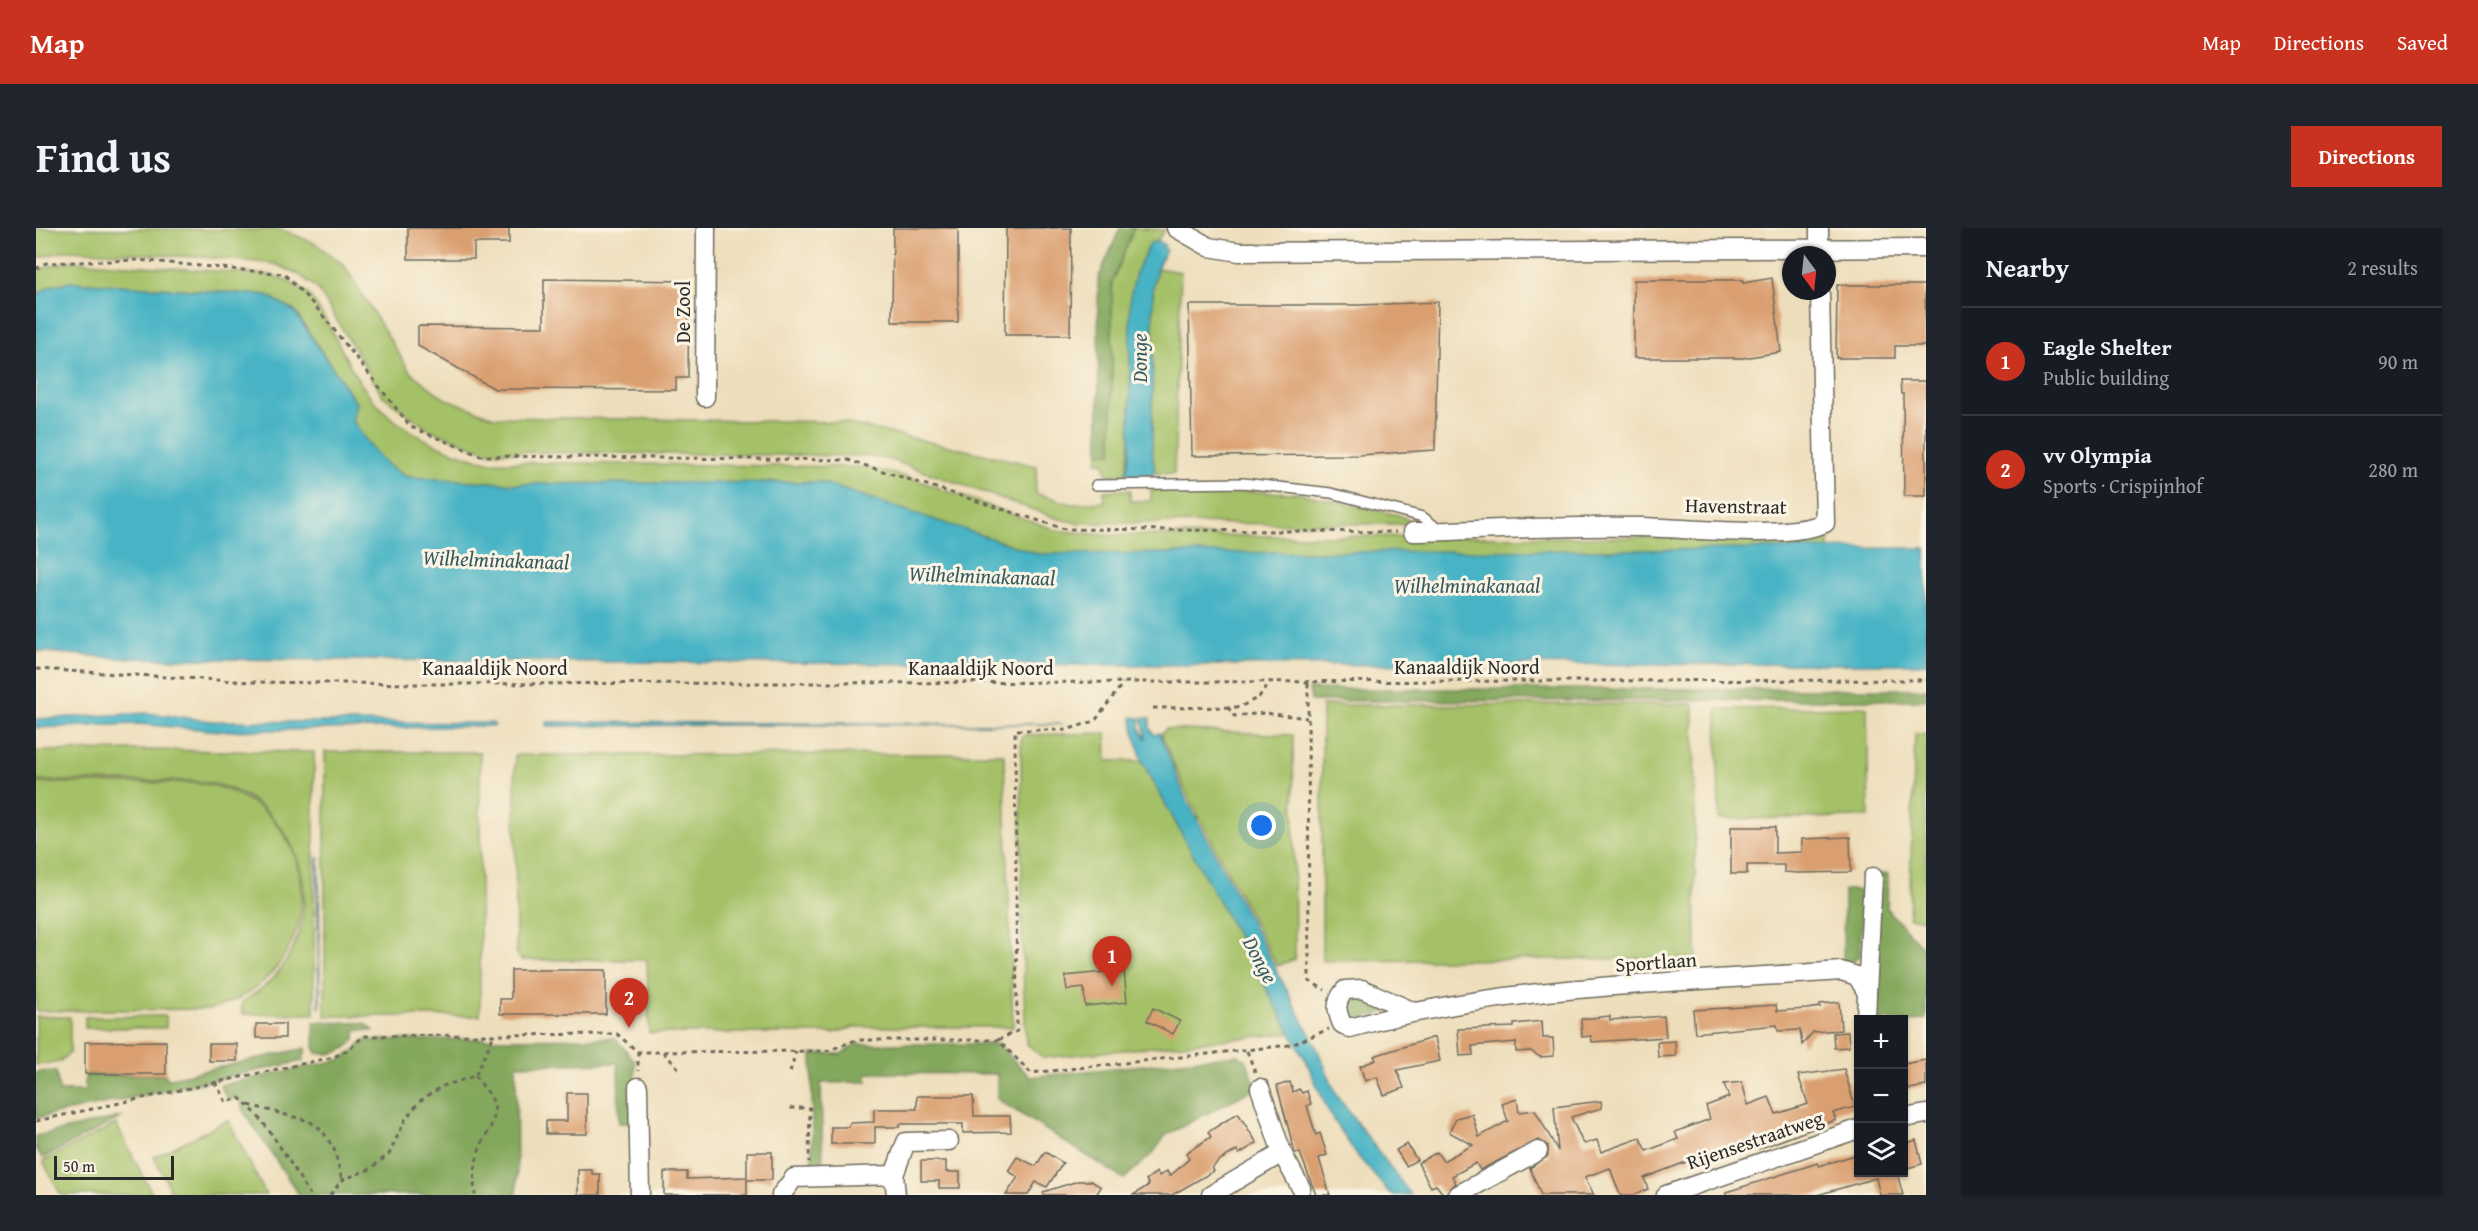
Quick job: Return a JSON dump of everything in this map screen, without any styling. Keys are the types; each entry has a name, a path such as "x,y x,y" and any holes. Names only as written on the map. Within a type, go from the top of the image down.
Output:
{"street":[{"name":"De Zool","path":"705,397 706,228"},
{"path":"1176,228 1209,247 1239,252 1782,252"},
{"path":"1819,228 1819,246"},
{"path":"1836,251 1926,248"},
{"name":"Havenstraat","path":"1413,532 1640,527 1749,531 1811,529 1825,523 1820,300"},
{"path":"1866,1015 1873,876"},
{"name":"Sportlaan","path":"1338,998 1336,1011 1342,1024 1350,1028 1412,1011 1507,995 1841,971 1857,976 1866,993"},
{"path":"1338,998 1345,990 1362,989 1412,1011"},
{"path":"638,1088 640,1195"},
{"path":"1260,1088 1282,1153 1301,1188"},
{"path":"1908,1117 1926,1114"},
{"name":"Rijensestraatweg","path":"1666,1195 1854,1130"},
{"path":"896,1195 894,1175 906,1142 949,1141"},
{"path":"1458,1195 1538,1151"},
{"path":"1211,1195 1282,1153"},
{"path":"781,1195 794,1178 894,1175"}],"lane":[{"path":"1096,485 1243,483 1331,493 1424,517 1442,531"}],"path":[{"path":"36,268 46,263 138,260 284,274 316,307 411,427 481,456 848,460 1065,529 1413,532"},
{"name":"Kanaaldijk Noord","path":"36,669 250,682 423,684 1926,680"},
{"path":"36,1121 334,1057 348,1050 364,1036 617,1034 638,1052 827,1051 856,1040 998,1040 1017,1031 1015,730 1066,730 1095,721 1123,682"},
{"path":"1153,708 1240,707 1259,697 1269,683"},
{"path":"1308,683 1309,981 1338,998"},
{"path":"1228,707 1233,716 1265,713 1307,718"},
{"path":"998,1040 1031,1073 1291,1046 1318,1034"},
{"path":"330,1195 342,1180 370,1169 389,1154 406,1118 421,1100 443,1086 475,1076 494,1035"},
{"path":"789,1072 796,1051"},
{"path":"1248,1051 1260,1088"},
{"path":"662,1052 680,1070"},
{"path":"475,1076 492,1098 494,1110 494,1121 480,1148 476,1166 475,1195"},
{"path":"215,1081 226,1102 239,1098 249,1105 269,1130 310,1195"},
{"path":"249,1105 309,1121 322,1130 334,1149 342,1180"},
{"path":"790,1108 810,1108 809,1177"}],"green space":[{"path":"36,228 283,230 316,244 344,265 410,372 444,398 494,417 841,422 1037,466 1035,493 1072,504 1104,502 1104,491 1130,490 1130,501 1151,501 1151,490 1298,493 1398,515 1409,520 1409,524 1078,523 1059,519 892,460 865,456 489,452 428,429 383,396 318,289 298,274 275,264 216,258 70,250 36,258"},
{"path":"1120,228 1134,228 1112,282 1112,453 1099,453 1098,279"},
{"path":"1134,228 1165,230 1155,243 1126,474 1107,475 1104,462 1097,462 1099,453 1112,453 1112,282"},
{"path":"70,261 272,275 293,284 303,290 320,310 366,391 387,414 427,440 457,453 487,462 864,467 911,478 1056,530 1103,535 1795,538 1829,535 1829,550 1038,554 820,482 516,484 409,477 391,468 376,454 352,420 356,403 295,311 267,295 72,282 50,286 36,296 36,270"},
{"path":"1157,268 1181,272 1174,474 1155,473 1152,451 1153,287"},
{"path":"1309,689 1926,689 1926,700 1311,701"},
{"path":"1694,704 1696,958 1322,961 1322,705"},
{"path":"1867,707 1869,817 1719,819 1717,709"},
{"path":"1166,729 1293,735 1295,959 1277,966 1185,790 1161,734"},
{"path":"1106,733 1107,761 1142,761 1291,1033 1043,1058 1026,1043 1022,937 1021,741 1024,735"},
{"path":"1915,734 1926,734 1926,919 1909,918"},
{"path":"36,751 314,752 314,1014 242,1014 242,1002 258,992 280,970 295,944 302,917 304,890 299,863 288,838 271,816 249,798 222,786 204,782 36,781"},
{"path":"325,752 480,752 480,1016 325,1016"},
{"path":"1004,754 1013,1027 855,1027 834,1033 649,1033 647,960 521,960 516,954 515,755"},
{"path":"174,782 199,784 235,793 268,815 289,843 300,876 301,909 292,942 273,971 246,994 210,1009 36,1011 36,783"},
{"path":"1880,874 1888,874 1887,909 1926,951 1926,1019 1908,1022 1908,1015 1872,1015"},
{"path":"1844,890 1864,890 1860,955 1848,966 1832,964 1831,961 1843,960"},
{"path":"1353,995 1397,1009 1356,1020 1349,1018 1342,1001"},
{"path":"36,1016 70,1017 70,1053 59,1062 36,1065"},
{"path":"166,1016 166,1028 85,1028 85,1017"},
{"path":"314,1022 365,1023 374,1031 355,1030 355,1040 346,1048 328,1054 317,1053 314,1047"},
{"path":"615,1038 635,1061 635,1101 630,1123 619,1123 618,1063 516,1065 517,1195 299,1195 244,1112 238,1097 228,1100 220,1085 339,1060 351,1053 364,1040"},
{"path":"856,1044 998,1044 1030,1077 1238,1055 1247,1061 1256,1088 1166,1135 1154,1152 1124,1179 997,1099 997,1074 867,1073 867,1082 821,1083 823,1171 812,1171 812,1054 841,1054"},
{"path":"306,1048 303,1061 36,1118 36,1072 56,1071 59,1091 85,1091 85,1075 166,1075 167,1079"},
{"path":"124,1116 42,1158 36,1148 36,1136"},
{"path":"228,1120 266,1195 173,1195 154,1157"},
{"path":"116,1124 153,1195 61,1195 43,1161"}],"water":[{"name":"Donge","path":"1157,240 1165,245 1163,248 1166,250 1157,268 1153,287 1152,451 1155,473 1149,475 1149,478 1132,478 1132,475 1126,474 1130,452 1130,297 1137,269 1151,242 1155,243"},
{"name":"Wilhelminakanaal","path":"72,282 267,295 294,311 356,403 352,420 370,446 391,468 409,477 516,484 820,482 1038,554 1926,548 1926,664 1105,665 186,659 115,658 36,651 36,296 50,286"},
{"path":"147,713 213,721 493,723 495,726 221,731 137,724 36,728 36,719"},
{"name":"Donge","path":"1132,717 1140,718 1140,729 1146,739 1142,718 1150,718 1150,728 1154,735 1159,733 1184,794 1315,1044 1338,1097 1411,1195 1391,1195 1356,1154 1328,1111 1307,1063 1142,761"},
{"path":"546,722 1063,724 546,726"},
{"path":"319,858 320,1007 319,1008 317,859"}],"building":[{"path":"408,228 509,228 509,243 474,243 474,259 408,259"},
{"path":"893,228 958,228 958,322 892,322"},
{"path":"1006,228 1071,228 1070,335 1005,335"},
{"path":"1772,278 1781,352 1743,358 1634,358 1634,280 1743,280 1743,283"},
{"path":"544,279 689,281 688,378 676,378 676,390 495,389 418,346 418,326 544,327"},
{"path":"1837,285 1925,285 1926,346 1895,346 1895,358 1836,358"},
{"path":"1438,302 1435,450 1360,455 1192,456 1189,305 1359,305"},
{"path":"1900,381 1926,381 1926,496 1904,496 1903,394 1901,394"},
{"path":"1731,827 1775,827 1775,853 1802,852 1802,839 1850,837 1851,872 1798,873 1784,872 1784,865 1747,865 1747,874 1731,874"},
{"path":"511,970 606,970 606,1014 500,1014 500,999 511,999"},
{"path":"1124,970 1127,1002 1085,1006 1084,988 1067,990 1065,976"},
{"path":"1839,1002 1841,1030 1813,1032 1802,1045 1800,1030 1778,1031 1777,1025 1695,1033 1693,1010 1776,1005 1777,1011 1807,1009 1820,1007 1820,1004"},
{"path":"1153,1008 1180,1021 1173,1034 1147,1021"},
{"path":"1610,1016 1610,1020 1664,1016 1666,1037 1592,1042 1591,1036 1582,1037 1581,1019"},
{"path":"1542,1021 1543,1038 1553,1038 1554,1056 1540,1057 1531,1051 1516,1052 1516,1042 1472,1046 1473,1055 1460,1056 1458,1029 1514,1027 1514,1024"},
{"path":"256,1024 285,1024 285,1038 256,1038"},
{"path":"1848,1032 1849,1047 1834,1048 1833,1033"},
{"path":"1435,1037 1440,1061 1397,1070 1404,1088 1384,1095 1377,1077 1365,1081 1360,1066 1376,1060 1374,1056"},
{"path":"166,1041 166,1074 85,1074 85,1042"},
{"path":"1675,1041 1676,1056 1658,1057 1657,1042"},
{"path":"209,1044 237,1044 237,1061 209,1061"},
{"path":"1926,1060 1926,1086 1908,1089 1908,1063"},
{"path":"1844,1069 1854,1107 1833,1113 1836,1120 1758,1149 1754,1138 1644,1178 1648,1189 1634,1195 1620,1195 1610,1168 1585,1177 1594,1195 1541,1195 1530,1168 1548,1156 1548,1146 1539,1140 1480,1170 1476,1163 1452,1176 1456,1183 1444,1195 1436,1185 1431,1187 1418,1163 1437,1152 1443,1161 1473,1145 1449,1132 1456,1118 1472,1114 1479,1137 1508,1121 1502,1104 1517,1099 1519,1112 1535,1110 1558,1151 1554,1107 1601,1101 1602,1108 1571,1117 1582,1141 1585,1144 1597,1140 1601,1152 1640,1138 1646,1151 1678,1139 1675,1132 1710,1119 1706,1106 1729,1097 1724,1084 1742,1082 1748,1105 1769,1097 1776,1114 1808,1104 1798,1075"},
{"path":"1290,1082 1293,1092 1299,1089 1302,1093 1307,1091 1311,1104 1307,1106 1316,1135 1320,1133 1327,1155 1319,1158 1330,1195 1316,1195 1300,1153 1295,1153 1277,1086"},
{"path":"567,1093 587,1093 587,1134 546,1134 546,1121 567,1121"},
{"path":"917,1096 973,1096 974,1116 1010,1116 1011,1132 963,1133 963,1124 900,1124 900,1127 875,1127 875,1144 831,1144 831,1127 849,1127 850,1123 874,1122 874,1109 917,1109"},
{"path":"1238,1113 1257,1143 1239,1154 1237,1150 1220,1160 1212,1168 1214,1171 1172,1195 1133,1195 1149,1185 1146,1180 1157,1172 1159,1176 1167,1171 1170,1176 1189,1159 1186,1153 1211,1137 1208,1132"},
{"path":"1916,1140 1922,1164 1908,1168 1908,1143"},
{"path":"1407,1144 1417,1160 1406,1166 1396,1150"},
{"path":"747,1152 772,1152 772,1180 747,1180 747,1195 664,1195 664,1172 687,1172 687,1179 747,1177"},
{"path":"1045,1152 1063,1163 1047,1187 1036,1182 1028,1195 1006,1195 1018,1177 1008,1171 1017,1157 1036,1166"},
{"path":"1854,1155 1854,1177 1898,1177 1903,1195 1880,1195 1876,1178 1817,1195 1726,1195 1726,1192 1818,1163 1819,1166"},
{"path":"921,1161 946,1161 946,1172 960,1172 960,1188 939,1188 939,1181 921,1181"},
{"path":"578,1170 592,1170 592,1174 600,1174 600,1195 578,1195"},
{"path":"1078,1181 1091,1181 1101,1187 1096,1195 1044,1195 1043,1192"}],"place":[{"name":"Eagle Shelter","path":"1112,986"},
{"name":"vv Olympia","path":"629,1028"}]}
